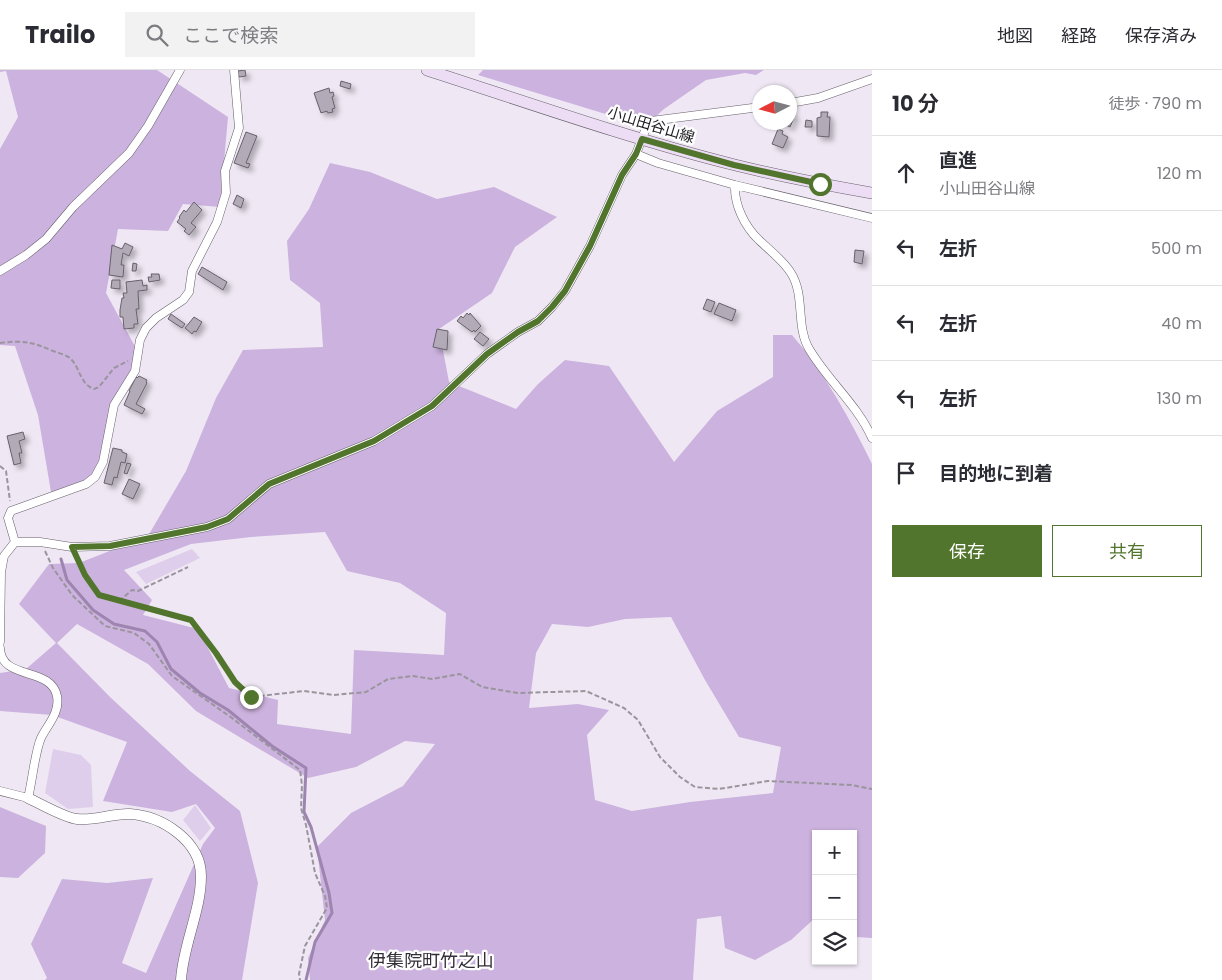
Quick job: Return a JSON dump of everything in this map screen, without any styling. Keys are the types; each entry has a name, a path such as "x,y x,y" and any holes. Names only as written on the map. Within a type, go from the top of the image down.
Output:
{"main road":[{"name":"小山田谷山線","path":"426,70 642,139 763,172 872,193"}],"street":[{"path":"0,271 26,255 46,239 73,207 129,153 148,126 180,70"},
{"path":"15,542 8,518 11,511 86,484 95,477 103,462 114,405 135,371 140,340 146,328 156,318 183,300 189,292 192,271 218,222 226,193 225,171 239,128 234,70"},
{"path":"797,101 818,98 872,79"},
{"path":"0,642 2,555 15,542 40,542 72,547 110,546 207,527 228,519 269,484 374,441 432,406 487,354 518,332 538,321 552,307 565,291 578,269 622,175 636,154 646,128 651,121 752,108"},
{"path":"636,154 658,163 735,186 872,218"},
{"path":"735,186 736,202 746,225 792,273 797,288 802,334 809,348 872,438"},
{"path":"0,648 0,654 10,667 49,681 55,688 58,698 57,711 40,740 28,798"},
{"path":"0,791 28,798 78,820 128,814 141,815 175,830 187,842 200,864 201,875 199,895 180,980"}],"path":[{"path":"0,343 16,340 33,342 61,354 71,359 89,388 94,389 99,387 114,368 137,356"},
{"path":"0,466 6,471 11,511"},
{"path":"40,542 72,595 106,626 134,633 149,644 172,676 232,718 300,770 302,785 301,808 316,873 325,896 327,908 305,946 299,974 300,980"},
{"path":"72,547 85,575 99,595 191,620 235,682 251,697 304,691 334,695 366,692 388,679 413,676 432,678 460,674 482,687 518,693 586,691 624,708 638,720 660,757 680,777 695,787 719,789 768,781 851,784 872,789"},
{"path":"119,600 132,590 138,591 188,567"}],"shaded area":[{"path":"0,70 157,70 228,117 220,207 183,204 168,231 118,229 106,293 138,352 115,413 105,464 86,488 51,492 38,415 15,346 0,345 0,149 18,117 6,71 0,72"},
{"path":"483,70 764,70 756,75 745,73 706,80 664,109 645,126 478,75"},
{"path":"330,163 370,172 437,199 494,187 557,217 515,247 492,293 439,329 449,382 516,409 538,384 565,360 609,366 674,462 717,411 773,377 773,335 792,335 836,397 872,464 872,938 857,937 857,830 812,830 812,921 791,940 755,960 725,948 721,916 697,919 693,980 310,980 308,958 325,920 317,847 351,813 403,786 435,744 405,741 356,767 308,778 196,711 148,664 77,624 57,643 110,697 190,771 240,811 258,883 242,980 45,980 47,978 31,944 62,879 107,883 153,878 122,963 146,973 203,844 215,828 196,804 172,812 103,801 127,742 52,715 0,711 0,673 26,669 56,643 19,604 49,564 79,563 148,536 186,471 216,398 243,350 323,347 320,303 290,280 287,241 309,209","holes":["325,532 347,571 400,583 446,613 444,655 354,650 351,734 277,724 278,700 229,688 198,629 143,615 152,600 124,570 191,544 251,537","671,617 739,737 781,747 773,793 690,802 632,811 595,800 587,735 609,710 578,704 529,708 536,653 552,624 588,627 625,619"]},
{"path":"192,549 200,558 146,584 136,572"},
{"path":"53,749 81,755 91,765 93,807 68,809 45,793"},
{"path":"195,805 211,828 200,841 183,820"},
{"path":"0,807 46,826 45,853 18,878 0,877"}],"building":[{"path":"245,70 246,76 239,77 238,71"},
{"path":"341,81 351,84 350,89 340,86"},
{"path":"329,88 330,93 333,92 334,96 332,97 335,108 332,109 333,112 321,113 314,93"},
{"path":"821,112 828,112 827,117 830,117 829,137 817,136 817,118 821,117"},
{"path":"806,120 812,121 812,127 805,127"},
{"path":"778,130 783,131 782,134 788,137 783,148 772,144"},
{"path":"246,132 257,136 246,163 250,164 248,168 234,163"},
{"path":"237,195 244,199 241,208 233,204"},
{"path":"194,202 202,210 191,223 196,227 189,235 184,231 186,229 177,222 184,210 186,212"},
{"path":"125,243 133,247 129,256 123,253 121,265 124,265 123,277 109,275 112,245 122,249"},
{"path":"855,250 864,251 862,264 854,262"},
{"path":"133,263 137,264 136,271 132,271"},
{"path":"202,267 227,282 223,290 198,274"},
{"path":"151,274 159,274 160,280 149,282 148,277 152,277"},
{"path":"112,280 120,280 120,289 111,288"},
{"path":"142,280 143,286 147,285 147,290 138,291 139,309 136,309 138,324 134,324 134,328 124,329 120,310 122,298 124,298 123,293 127,293 126,282"},
{"path":"707,299 715,302 711,312 703,309"},
{"path":"719,303 736,310 732,321 714,314"},
{"path":"467,313 469,315 470,313 481,326 475,332 474,330 472,332 457,321"},
{"path":"171,314 185,324 182,328 168,319"},
{"path":"194,317 202,322 196,332 194,331 192,334 185,328"},
{"path":"437,329 448,331 447,350 433,347"},
{"path":"480,332 489,339 483,346 474,339"},
{"path":"139,376 147,380 136,404 145,409 142,414 124,405 136,377"},
{"path":"23,432 25,439 19,441 22,453 19,453 21,463 14,465 7,436"},
{"path":"113,448 122,450 122,452 127,454 125,463 121,462 117,478 114,477 112,485 104,483"},
{"path":"127,463 131,464 127,474 124,473"},
{"path":"129,479 140,484 133,499 122,494"}],"waterway":[{"path":"61,559 67,580 93,610 114,624 145,631 157,642 171,669 200,693 228,710 272,746 306,768 304,812 311,827 329,893 332,913 315,942 306,980"}],"district":[{"name":"伊集院町竹之山","path":"431,961"}],"route":[{"path":"251,697 235,682 191,620 99,595 85,575 72,547 110,546 207,527 228,519 269,484 374,441 432,406 487,354 518,332 538,321 565,291 590,246 622,175 636,154 642,139 734,165 820,184"}]}
